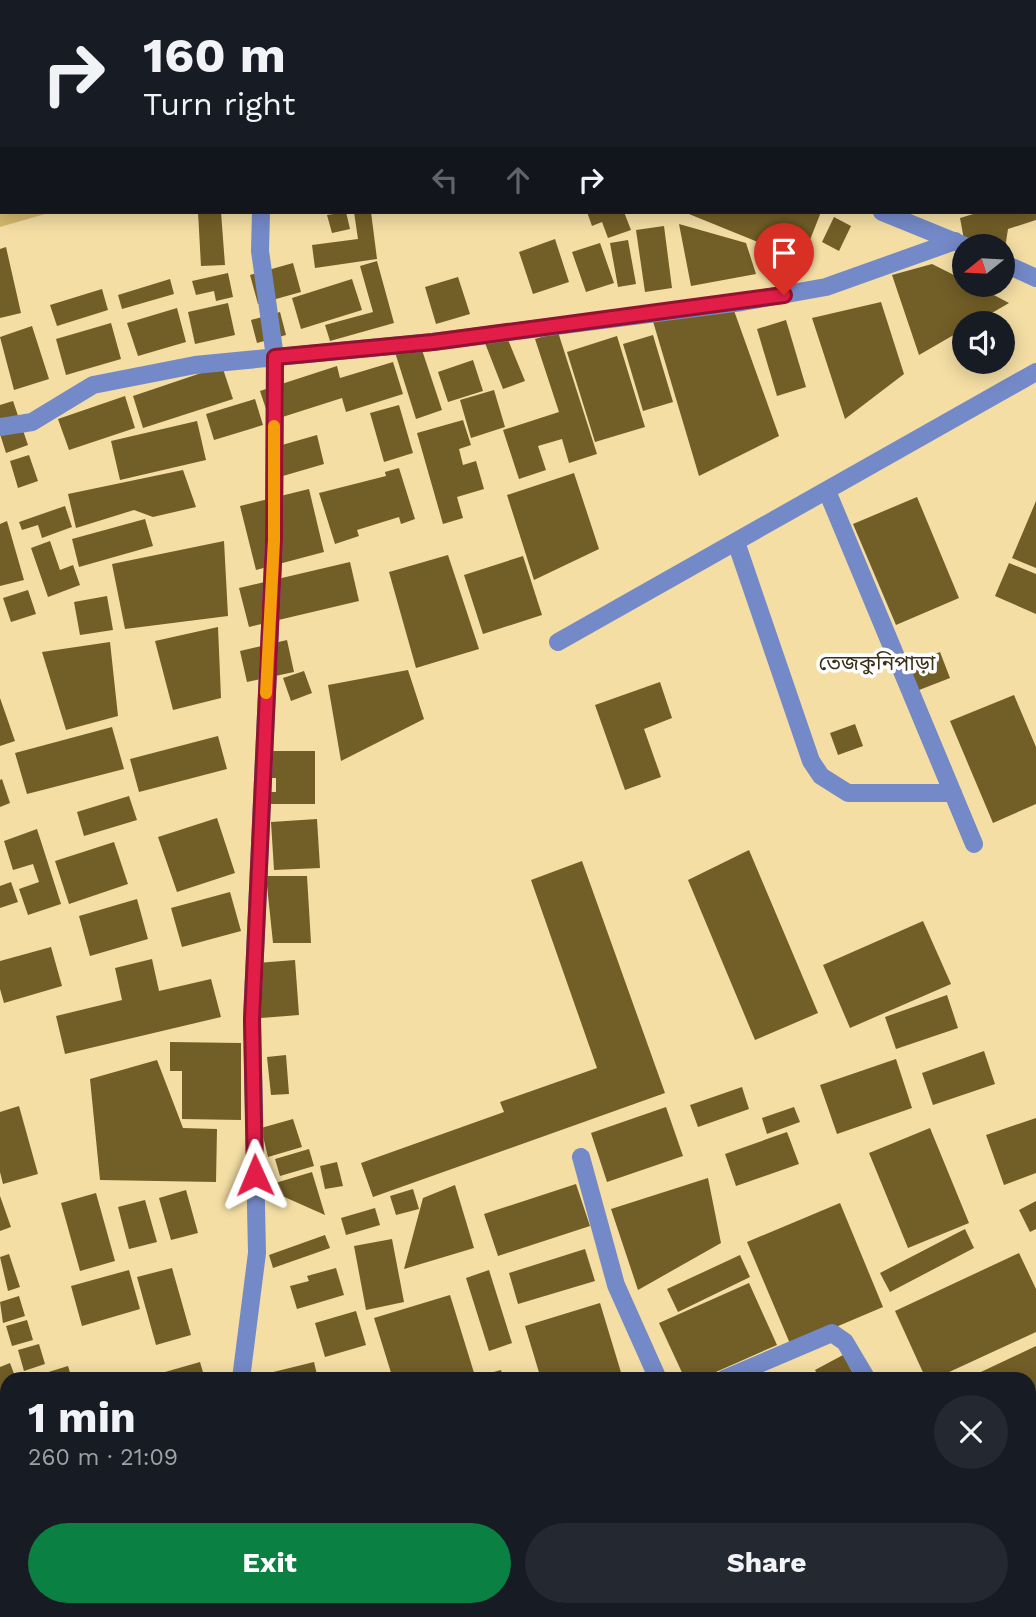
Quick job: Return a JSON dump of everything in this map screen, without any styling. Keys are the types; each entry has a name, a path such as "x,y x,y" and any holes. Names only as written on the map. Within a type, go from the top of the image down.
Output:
{"street":[{"path":"242,1372 257,1253 252,1020 274,540 275,357 261,251 261,214"},
{"path":"887,214 952,240"},
{"path":"0,427 32,422 93,385 195,365 433,342 742,302 827,287 952,247"},
{"path":"1015,268 1036,278"},
{"path":"558,642 1036,372"},
{"path":"827,491 974,844"},
{"path":"736,542 810,761 821,776 848,793 953,793"},
{"path":"581,1157 617,1284 655,1372"},
{"path":"740,1372 832,1333 845,1342 863,1372"}],"shaded area":[{"path":"0,214 45,214 0,227"}],"building":[{"path":"198,214 221,214 225,265 201,266"},
{"path":"346,214 350,229 332,233 327,215"},
{"path":"354,214 371,214 377,259 315,268 312,245 358,239"},
{"path":"588,214 625,214 631,230 608,238 602,222 592,226"},
{"path":"689,214 820,214 802,260"},
{"path":"973,214 1036,214 1036,220 1008,229 1007,234 963,234 960,218"},
{"path":"834,217 851,226 839,251 822,242"},
{"path":"679,224 746,243 756,274 691,286"},
{"path":"664,226 672,288 645,292 636,230"},
{"path":"555,239 569,282 533,294 519,252"},
{"path":"628,240 636,284 618,287 610,243"},
{"path":"600,243 614,283 586,292 572,252"},
{"path":"6,247 21,313 0,318 0,249"},
{"path":"377,261 394,323 330,341 325,325 373,312 360,266"},
{"path":"293,263 301,292 258,304 250,275"},
{"path":"932,264 952,274 952,298 1000,298 1009,303 995,311 952,311 952,336 919,355 892,275"},
{"path":"228,273 233,297 216,301 214,291 196,295 192,281"},
{"path":"458,277 470,314 436,324 425,287"},
{"path":"170,279 174,294 122,309 118,295"},
{"path":"352,279 362,310 301,329 292,298"},
{"path":"102,289 108,310 57,326 50,305"},
{"path":"881,302 904,374 845,419 812,318"},
{"path":"228,303 235,335 195,344 188,312"},
{"path":"732,305 779,436 699,476 652,318"},
{"path":"177,308 186,342 138,356 127,323"},
{"path":"280,312 286,335 257,343 251,320"},
{"path":"786,320 806,387 777,396 757,329"},
{"path":"111,323 121,359 66,375 56,339"},
{"path":"32,326 49,379 14,390 0,337"},
{"path":"558,332 597,454 569,463 562,439 538,446 546,470 519,479 503,430 559,412 535,339"},
{"path":"506,335 525,381 503,389 483,338"},
{"path":"653,335 673,402 643,411 623,344"},
{"path":"617,336 645,427 595,442 567,352"},
{"path":"421,347 442,410 416,419 394,349"},
{"path":"473,360 483,391 448,402 438,372"},
{"path":"393,362 403,394 346,412 342,398 270,421 260,391 337,366 340,378"},
{"path":"222,366 233,399 143,428 133,396"},
{"path":"494,390 505,427 471,438 460,400"},
{"path":"125,396 135,428 69,450 58,419"},
{"path":"255,399 263,425 214,440 206,414"},
{"path":"13,401 28,445 6,453 0,434 0,405"},
{"path":"399,405 413,453 384,462 370,413"},
{"path":"463,420 471,445 459,449 463,465 476,461 484,489 457,497 463,518 443,524 417,433"},
{"path":"197,421 206,460 120,480 111,441"},
{"path":"317,435 324,464 276,478 268,449"},
{"path":"29,455 38,481 18,488 10,461"},
{"path":"399,468 415,519 401,524 399,517 357,530 359,536 335,544 319,493 386,476 385,472"},
{"path":"183,470 196,507 153,517 134,510 76,528 68,494"},
{"path":"574,473 599,549 534,580 507,495"},
{"path":"309,489 324,552 256,570 240,506"},
{"path":"917,497 959,598 896,625 853,524"},
{"path":"1036,501 1036,568 1012,558"},
{"path":"65,506 72,527 42,538 38,525 22,530 19,522"},
{"path":"145,519 153,546 79,567 72,539"},
{"path":"7,521 24,580 0,586 0,524"},
{"path":"50,541 60,570 73,565 80,585 48,597 31,548"},
{"path":"224,541 228,616 125,629 112,564"},
{"path":"448,555 479,649 416,668 389,572"},
{"path":"523,556 542,615 483,634 464,575"},
{"path":"350,562 359,601 249,627 239,588"},
{"path":"1009,563 1036,574 1036,614 995,596"},
{"path":"28,590 36,614 11,622 3,598"},
{"path":"107,596 113,630 80,635 74,602"},
{"path":"218,627 221,698 173,710 155,641"},
{"path":"287,640 294,672 247,682 240,651"},
{"path":"110,642 118,716 66,730 42,652"},
{"path":"940,652 950,678 914,692 904,666"},
{"path":"408,670 424,719 341,761 328,685"},
{"path":"304,671 312,693 291,701 283,678"},
{"path":"660,682 672,718 644,729 661,777 625,790 595,705"},
{"path":"1014,695 1036,747 1036,804 993,823 950,721"},
{"path":"0,698 15,741 0,746"},
{"path":"855,724 863,746 838,755 830,733"},
{"path":"112,727 124,769 27,794 15,753"},
{"path":"218,736 227,769 139,792 130,759"},
{"path":"260,751 315,751 315,804 261,804 260,792 276,792 276,778 260,778"},
{"path":"2,779 10,803 0,807 0,780"},
{"path":"129,796 137,820 84,836 77,812"},
{"path":"217,818 235,873 177,892 158,837"},
{"path":"317,819 320,868 274,870 271,822"},
{"path":"37,829 61,904 28,915 19,889 39,882 33,864 13,870 4,841"},
{"path":"114,842 128,884 69,904 55,861"},
{"path":"749,850 818,1013 755,1040 688,880"},
{"path":"582,861 665,1093 373,1197 361,1163 504,1112 500,1102 597,1068 531,880"},
{"path":"266,876 307,876 311,943 273,943"},
{"path":"11,882 18,902 0,908 0,886"},
{"path":"230,892 241,931 182,947 171,908"},
{"path":"137,899 148,939 90,956 79,916"},
{"path":"923,921 951,984 850,1028 823,965"},
{"path":"51,947 62,986 4,1003 0,989 0,961"},
{"path":"152,959 159,991 211,979 221,1017 65,1054 56,1016 122,1000 115,968"},
{"path":"295,960 299,1015 261,1018 257,963"},
{"path":"947,995 958,1028 896,1049 885,1017"},
{"path":"170,1042 241,1043 241,1120 182,1119 182,1071 170,1071"},
{"path":"984,1051 995,1084 933,1105 922,1073"},
{"path":"286,1055 289,1094 271,1095 267,1057"},
{"path":"896,1059 912,1108 837,1134 820,1085"},
{"path":"157,1060 183,1128 217,1129 216,1182 100,1180 90,1079"},
{"path":"742,1087 749,1109 698,1127 690,1105"},
{"path":"19,1106 38,1174 3,1184 0,1172 0,1112"},
{"path":"666,1107 683,1156 607,1182 591,1133"},
{"path":"794,1107 800,1122 767,1134 762,1118"},
{"path":"1036,1118 1036,1173 1004,1185 986,1135"},
{"path":"293,1119 302,1147 268,1157 261,1128"},
{"path":"930,1128 969,1223 908,1248 869,1153"},
{"path":"787,1132 799,1164 736,1186 725,1154"},
{"path":"309,1149 314,1166 280,1176 275,1159"},
{"path":"337,1162 343,1186 325,1189 320,1166"},
{"path":"312,1172 325,1215 262,1187"},
{"path":"708,1178 721,1243 638,1290 611,1209"},
{"path":"576,1184 590,1226 498,1256 484,1214"},
{"path":"455,1185 474,1248 404,1269 423,1198"},
{"path":"413,1189 419,1209 396,1215 390,1196"},
{"path":"186,1190 198,1233 171,1240 159,1198"},
{"path":"96,1193 115,1261 80,1271 61,1203"},
{"path":"0,1196 11,1227 0,1231"},
{"path":"145,1200 157,1242 129,1249 118,1207"},
{"path":"1036,1201 1036,1229 1030,1232 1019,1210"},
{"path":"840,1203 883,1307 791,1346 747,1242"},
{"path":"375,1208 380,1225 346,1235 341,1218"},
{"path":"965,1229 974,1248 890,1292 880,1273"},
{"path":"325,1235 330,1248 273,1268 269,1255"},
{"path":"392,1239 404,1302 366,1310 354,1246"},
{"path":"585,1249 595,1281 518,1304 509,1273"},
{"path":"1019,1253 1036,1289 1036,1332 949,1372 923,1372 895,1311"},
{"path":"9,1254 20,1287 8,1291 0,1257"},
{"path":"740,1255 750,1277 678,1312 667,1289"},
{"path":"172,1268 191,1335 156,1345 137,1277"},
{"path":"336,1268 344,1295 297,1309 290,1286 309,1281 307,1276"},
{"path":"129,1270 140,1309 82,1326 71,1286"},
{"path":"489,1270 512,1343 489,1351 466,1278"},
{"path":"749,1283 777,1345 716,1372 682,1372 659,1323"},
{"path":"450,1295 474,1372 391,1372 374,1318"},
{"path":"19,1296 25,1316 3,1323 0,1302"},
{"path":"600,1303 621,1372 539,1372 525,1326"},
{"path":"356,1311 366,1345 325,1357 315,1323"},
{"path":"27,1320 33,1340 12,1346 6,1326"},
{"path":"39,1344 45,1364 24,1371 18,1350"},
{"path":"1036,1346 1036,1372 981,1372"},
{"path":"843,1355 852,1372 816,1372 815,1370"},
{"path":"200,1362 203,1372 165,1372"},
{"path":"314,1362 316,1372 273,1372"},
{"path":"10,1363 13,1372 0,1372 0,1367"},
{"path":"68,1366 70,1372 48,1372"}],"slow traffic":[{"path":"266,693 274,540 274,426"}],"district":[{"name":"তেজকুনিপাড়া","path":"877,662"}],"route":[{"path":"255,1175 252,1020 274,540 275,357 433,342 784,295"}]}
